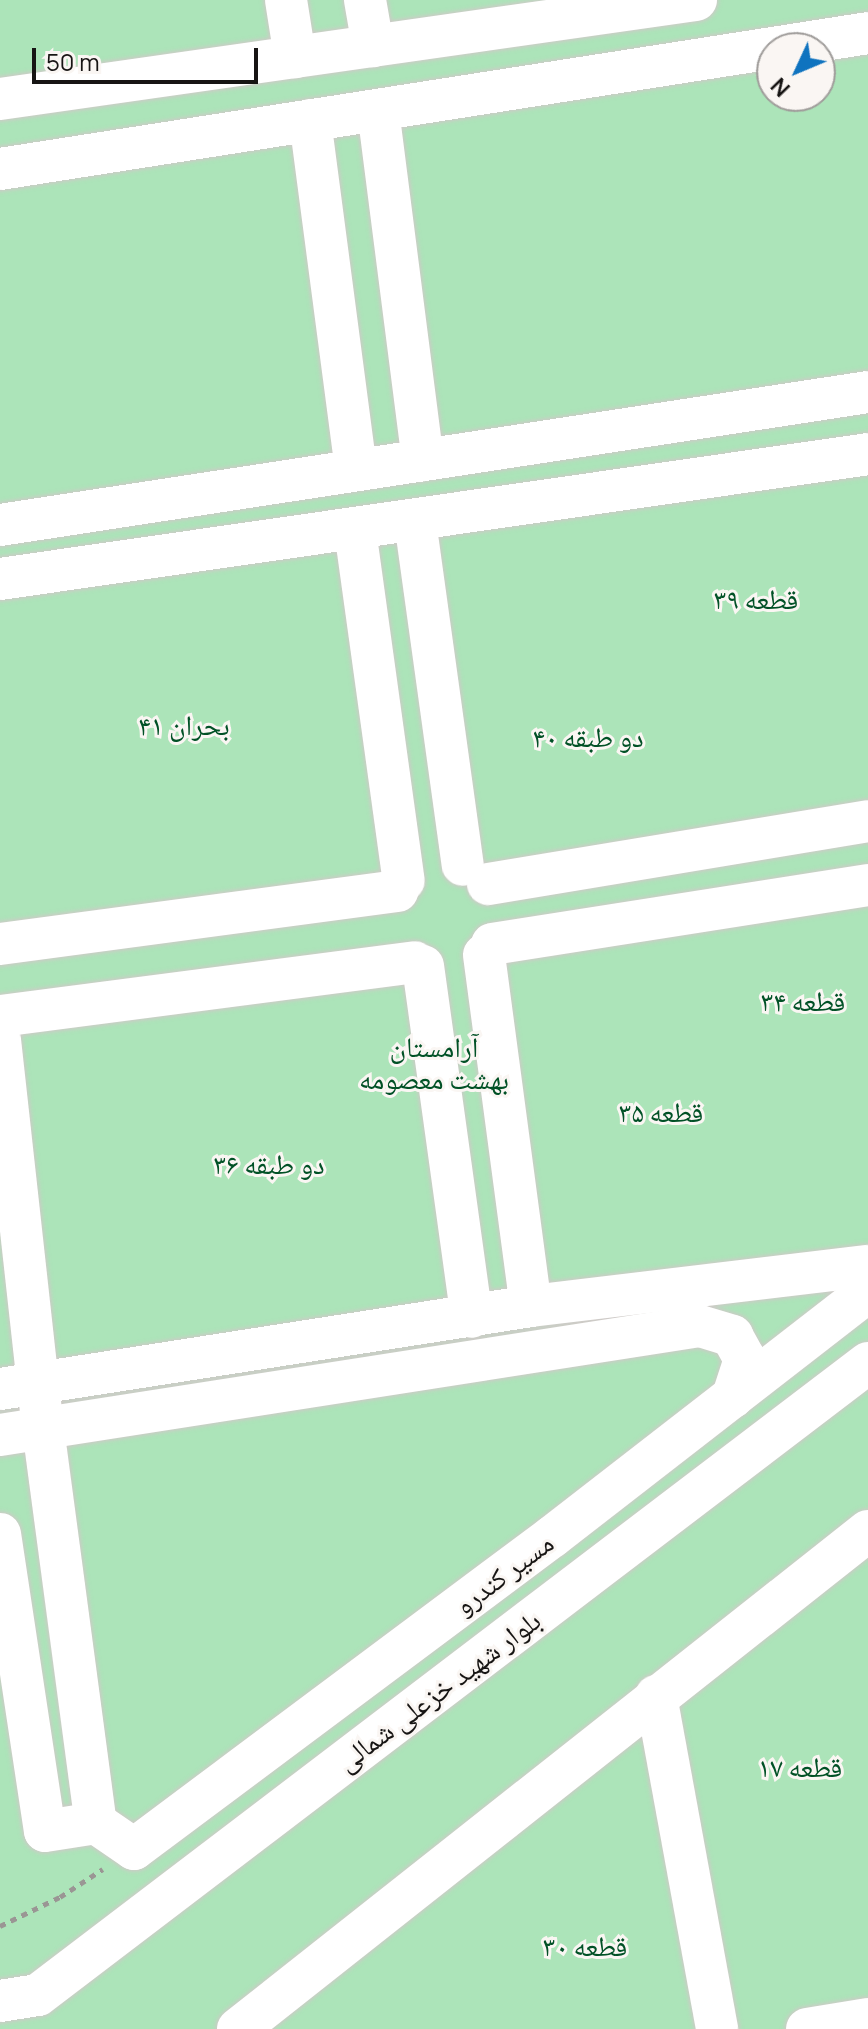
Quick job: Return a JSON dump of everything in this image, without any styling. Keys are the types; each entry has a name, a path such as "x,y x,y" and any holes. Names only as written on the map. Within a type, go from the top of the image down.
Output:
{"lane":[{"path":"286,0 295,57"},
{"path":"365,0 373,46"},
{"path":"0,99 696,0"},
{"path":"0,169 868,33"},
{"path":"378,110 423,460"},
{"path":"310,120 356,470"},
{"path":"0,525 868,392"},
{"path":"0,579 867,461"},
{"path":"415,521 476,874 499,913 488,950 531,1306"},
{"path":"355,530 401,886 391,917 397,942 419,964 472,1317"},
{"path":"0,944 401,886 431,864 476,874 868,821"},
{"path":"0,1016 419,964 445,971 466,967 488,950 868,885"},
{"path":"0,1040 19,1386 43,1428 96,1823"},
{"path":"19,1386 531,1306 868,1266"},
{"name":"مسیر کندرو","path":"134,1849 868,1292"},
{"path":"0,1435 700,1326 732,1336 745,1359 733,1397"},
{"name":"بلوار شهید خزعلی شمالی","path":"0,2001 38,1995 868,1363"},
{"path":"238,2029 868,1531"},
{"path":"0,1534 45,1831 96,1823 134,1849"},
{"path":"656,1696 717,2029"},
{"path":"807,2029 868,2019"}],"path":[{"path":"0,1926 60,1897 134,1849"}],"green space":[{"name":"آرامستان بهشت معصومه","path":"0,0 868,0 868,2029 0,2029"}],"park label":[{"name":"قطعه ۳۹","path":"756,598"},
{"name":"۴۱ بحران","path":"184,724"},
{"name":"۴۰ دو طبقه","path":"588,736"},
{"name":"قطعه ۳۴","path":"803,1000"},
{"name":"قطعه ۳۵","path":"661,1111"},
{"name":"۳۶ دو طبقه","path":"269,1163"},
{"name":"قطعه ۱۷","path":"800,1766"},
{"name":"قطعه ۳۰","path":"585,1945"}]}
